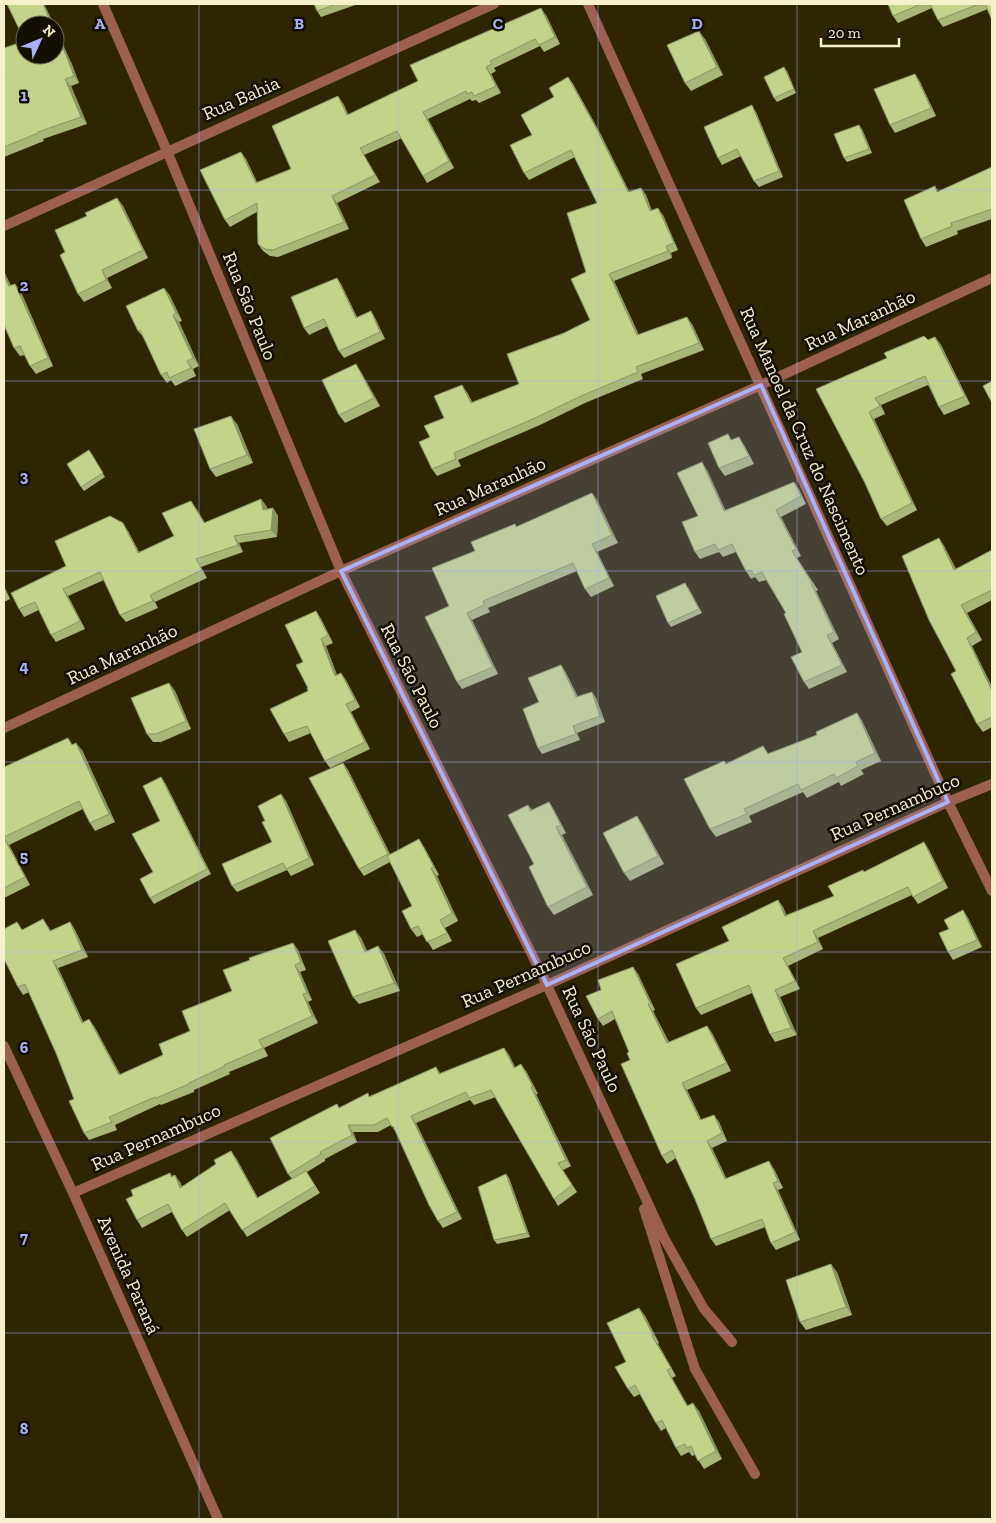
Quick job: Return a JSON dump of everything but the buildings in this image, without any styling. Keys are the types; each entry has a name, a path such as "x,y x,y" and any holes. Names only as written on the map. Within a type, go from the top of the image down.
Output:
{"street":[{"name":"Rua São Paulo","path":"103,4 167,151 341,572 547,985 664,1238 704,1308 732,1342"},
{"name":"Rua Bahia","path":"4,226 494,4"},
{"name":"Rua Manoel da Cruz do Nascimento","path":"588,4 948,802 992,891"},
{"name":"Rua Maranhão","path":"4,728 341,572 761,385 992,278"},
{"name":"Rua Pernambuco","path":"73,1193 547,985 948,802 992,784"},
{"name":"Avenida Paraná","path":"4,1046 73,1193 218,1519"},
{"path":"631,1167 695,1369 755,1474"}],"highlighted area":[{"path":"761,385 948,802 547,985 341,571"}]}
